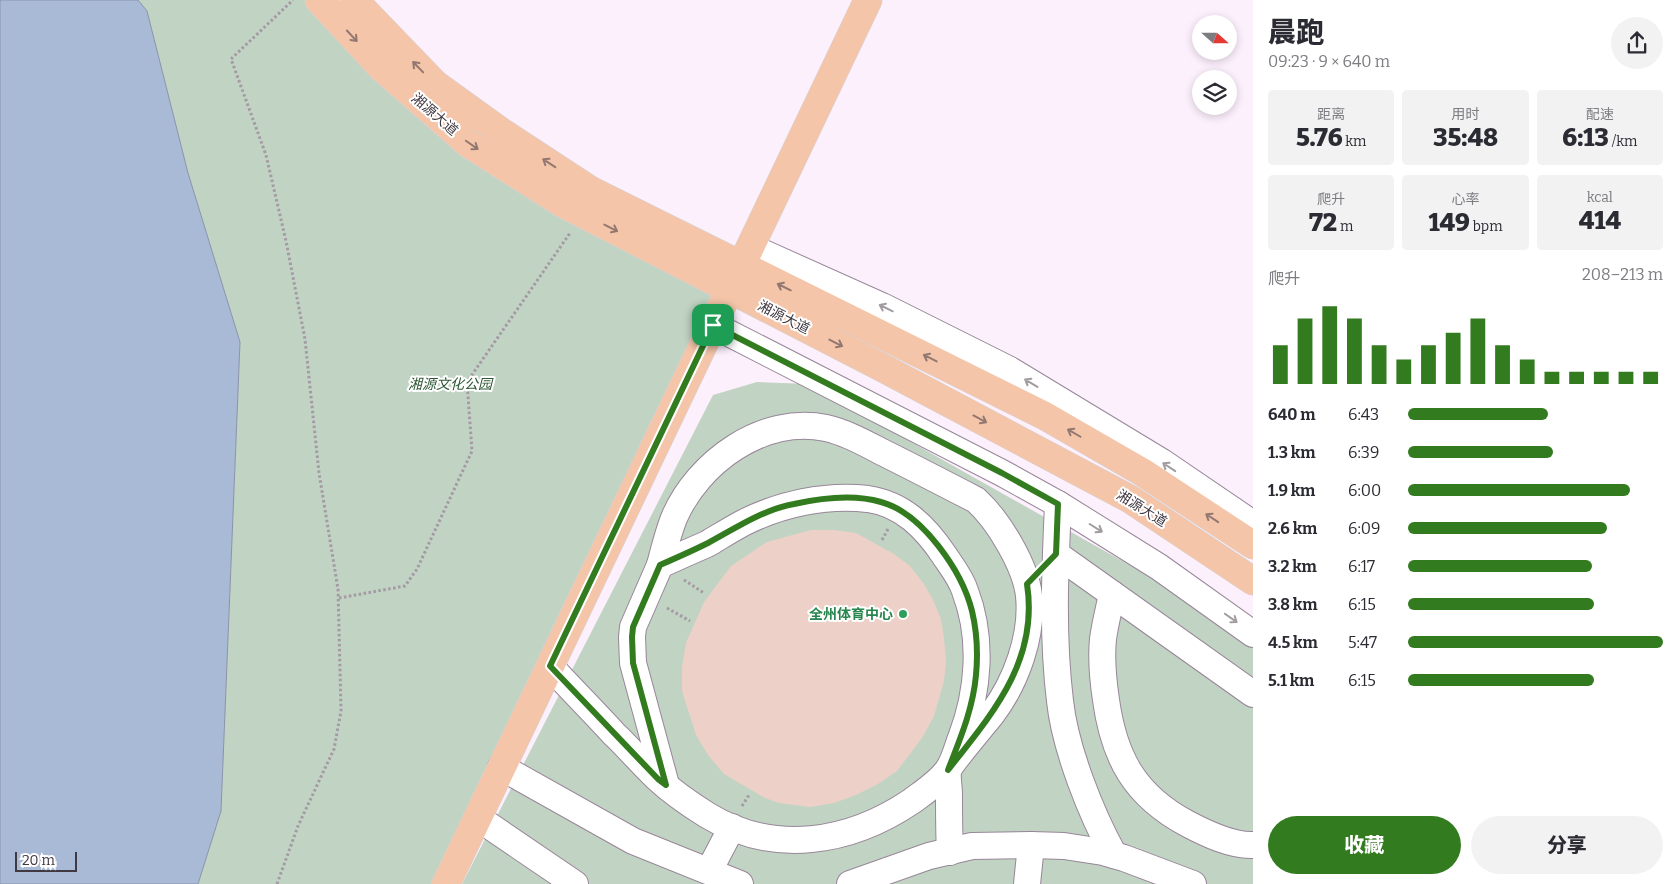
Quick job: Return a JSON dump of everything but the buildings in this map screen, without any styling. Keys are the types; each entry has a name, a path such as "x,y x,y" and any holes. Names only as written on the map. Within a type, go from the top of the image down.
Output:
{"main road":[{"name":"湘源大道","path":"318,0 381,67 469,144 562,203 583,213 740,267 883,368 1130,499 1253,581"},
{"name":"湘源大道","path":"354,0 435,84 503,133 590,190 740,267 1045,416 1142,472 1253,545"},
{"path":"446,884 868,0"}],"lane":[{"path":"740,267 882,306 1010,370 1162,462 1253,524"},
{"path":"713,325 1002,473 1058,504 1160,567 1253,634"},
{"path":"550,666 658,779 666,785 708,816 732,827 776,840 832,836 865,827 901,808 927,790 948,770 993,713 1003,698 1017,668 1029,613 1027,584 1014,554 988,511 976,500 849,435 825,428 798,426 777,429 736,446 716,461 698,479 674,518 660,565 633,627 633,663 666,785"},
{"path":"900,509 921,472"},
{"path":"660,565 707,544 750,520 788,505 850,498 882,502 900,509 919,523 935,542 964,588 972,611 977,650 974,693 965,726 948,770 950,852"},
{"path":"1058,504 1054,602 1060,703 1076,765 1103,835 1114,855"},
{"path":"1027,584 1056,554"},
{"path":"1056,554 1253,694"},
{"path":"1112,594 1103,639 1103,682 1109,724 1116,747 1125,765 1144,791 1176,818 1226,840 1253,845"},
{"path":"501,768 633,841 740,884"},
{"path":"478,818 576,884"},
{"path":"708,871 732,827"},
{"path":"1027,884 1031,845"},
{"path":"850,884 928,856 972,846 1031,845 1064,846 1114,855 1193,884"}],"path":[{"path":"277,884 298,826 334,749 341,711 339,598 319,473 305,339 286,241 266,155 231,59 293,0"},
{"path":"339,598 405,586 417,569 472,451 467,382 583,213"}],"green space":[{"name":"湘源文化公园","path":"138,0 319,0 469,144 730,289 446,884 198,884 221,811 240,342 188,173 147,11"},
{"name":"全州体育中心","path":"757,382 808,384 1158,581 1253,647 1253,884 462,884 713,395"}],"water":[{"path":"0,0 138,0 147,11 188,173 240,342 221,811 198,884 0,884"}],"place":[{"name":"全州体育中心","path":"903,614"}],"route":[{"path":"713,325 1002,473 1058,504 1056,554 1027,584 1029,613 1022,653 1017,668 1003,698 993,713 948,770 965,726 974,693 977,650 972,611 964,588 935,542 919,523 900,509 882,502 868,499 829,499 780,507 743,523 707,544 660,565 633,627 632,637 633,663 666,785 658,779 550,666 713,325"}]}
